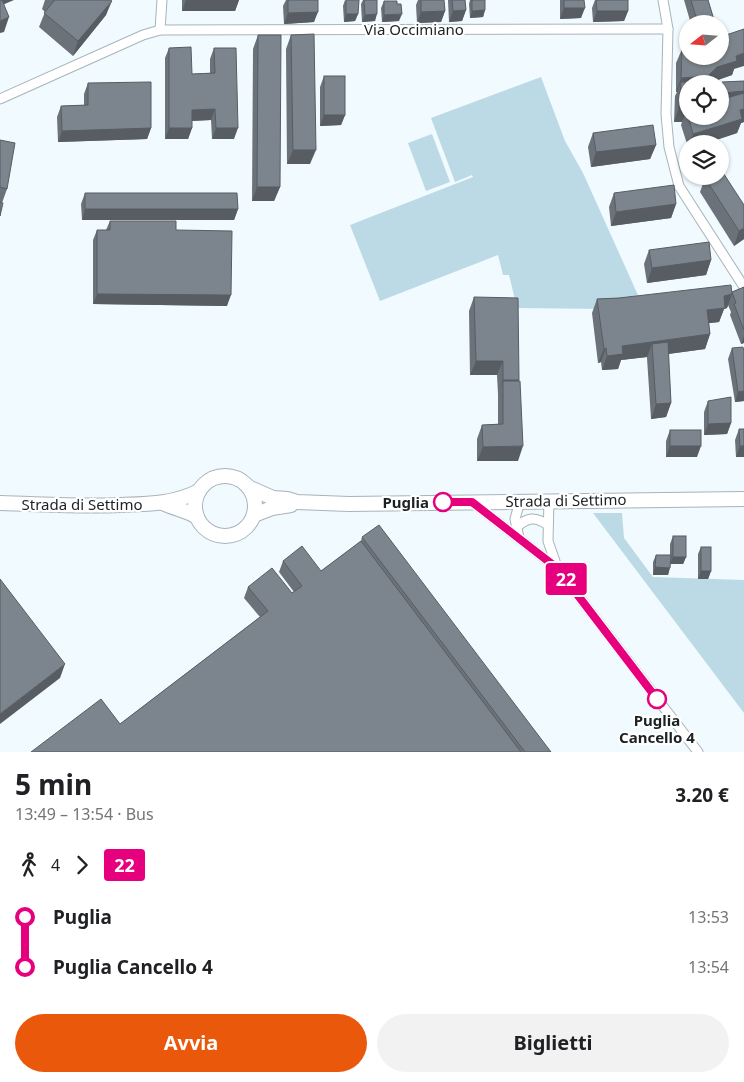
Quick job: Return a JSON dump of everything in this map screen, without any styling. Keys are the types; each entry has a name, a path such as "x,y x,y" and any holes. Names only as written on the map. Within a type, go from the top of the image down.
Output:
{"main road":[{"path":"230,476 240,479 250,488 254,497 254,516 244,530 226,536 216,534 208,530 197,517 195,504 199,491 210,479 230,476"},
{"name":"Strada di Settimo","path":"250,488 274,498 297,502 744,499"},
{"name":"Strada di Settimo","path":"0,503 92,506 163,503 186,497 199,491"},
{"name":"Strada di Settimo","path":"254,516 272,508 297,502"},
{"name":"Strada di Settimo","path":"163,503 173,508 182,509 197,517"}],"street":[{"path":"160,30 162,0"},
{"path":"663,0 668,29 666,114 669,147 679,186 744,287"},
{"name":"Via Occimiano","path":"0,99 142,35 160,30 668,29"},
{"path":"548,500 548,541 557,568"},
{"path":"519,538 515,519 520,501"},
{"path":"472,502 557,568 698,752"},
{"path":"516,528 530,518 540,519 548,525"}],"shaded area":[{"path":"541,77 565,141 583,173 642,304 605,309 517,308 509,275 503,275 498,255 380,301 350,225 473,177 472,175 455,182 431,118"},
{"path":"432,134 450,182 426,191 408,143"},
{"path":"593,513 622,513 624,538 653,577 744,580 744,713"}],"building":[{"path":"0,0 2,0 9,17 0,21"},
{"path":"53,0 112,1 78,41 44,13"},
{"path":"288,0 318,0 318,12 288,13"},
{"path":"346,0 359,0 358,14 346,14"},
{"path":"364,0 377,0 377,14 365,15"},
{"path":"421,0 444,0 445,11 421,12"},
{"path":"452,0 465,0 466,10 453,11"},
{"path":"472,0 485,0 485,10 472,11"},
{"path":"564,0 584,0 585,8 564,8"},
{"path":"596,0 628,0 628,11 597,11"},
{"path":"691,0 708,0 713,15 695,15"},
{"path":"384,1 397,1 397,4 401,4 402,14 384,15"},
{"path":"744,29 744,53 736,56 737,61 729,63 729,34"},
{"path":"314,34 316,150 293,150 291,35"},
{"path":"258,35 281,35 280,187 257,187"},
{"path":"191,47 192,74 215,73 214,48 236,48 238,128 216,128 215,109 192,110 192,128 169,128 169,48"},
{"path":"681,65 724,65 717,67 709,75 681,75"},
{"path":"324,76 345,76 345,115 324,115"},
{"path":"744,81 744,91 729,92 729,82"},
{"path":"151,82 151,128 62,131 61,106 88,105 88,83"},
{"path":"744,93 744,109 740,110 742,119 729,123 729,97"},
{"path":"653,125 656,145 596,152 593,133"},
{"path":"690,125 722,125 693,134"},
{"path":"0,140 15,143 7,189 0,187"},
{"path":"729,182 744,205 744,228 739,231 709,185 729,185"},
{"path":"674,185 676,204 616,212 614,193"},
{"path":"85,193 237,193 238,209 85,209"},
{"path":"0,202 3,203 0,216"},
{"path":"110,221 176,221 176,230 232,231 231,295 97,294 97,230 110,230"},
{"path":"709,242 711,260 652,268 649,250"},
{"path":"731,285 732,294 724,296 725,308 707,310 710,334 622,346 623,354 607,356 606,348 604,349 597,299"},
{"path":"744,287 744,330 734,304 736,303 732,292"},
{"path":"474,297 518,298 519,380 503,380 503,361 476,361"},
{"path":"668,342 671,403 656,404 652,344"},
{"path":"743,347 744,391 738,392 732,348"},
{"path":"503,381 520,381 523,446 483,447 482,425 503,424"},
{"path":"731,397 731,423 708,424 708,401"},
{"path":"739,429 744,429 744,446 740,446"},
{"path":"670,430 701,430 701,446 670,446"},
{"path":"379,525 551,752 525,752 362,537"},
{"path":"673,536 686,536 686,557 673,557"},
{"path":"361,541 521,752 31,752 101,699 120,724 268,611 248,587 272,568 292,593 302,586 283,561 302,546 321,571"},
{"path":"701,547 711,547 711,571 701,571"},
{"path":"656,555 671,555 670,568 655,567"},
{"path":"0,579 65,664 0,714"}],"bus line":[{"name":"22","path":"443,502 472,502 557,568 657,699"}],"place":[{"name":"Puglia","path":"443,502"},
{"name":"Puglia Cancello 4","path":"657,699"}]}
